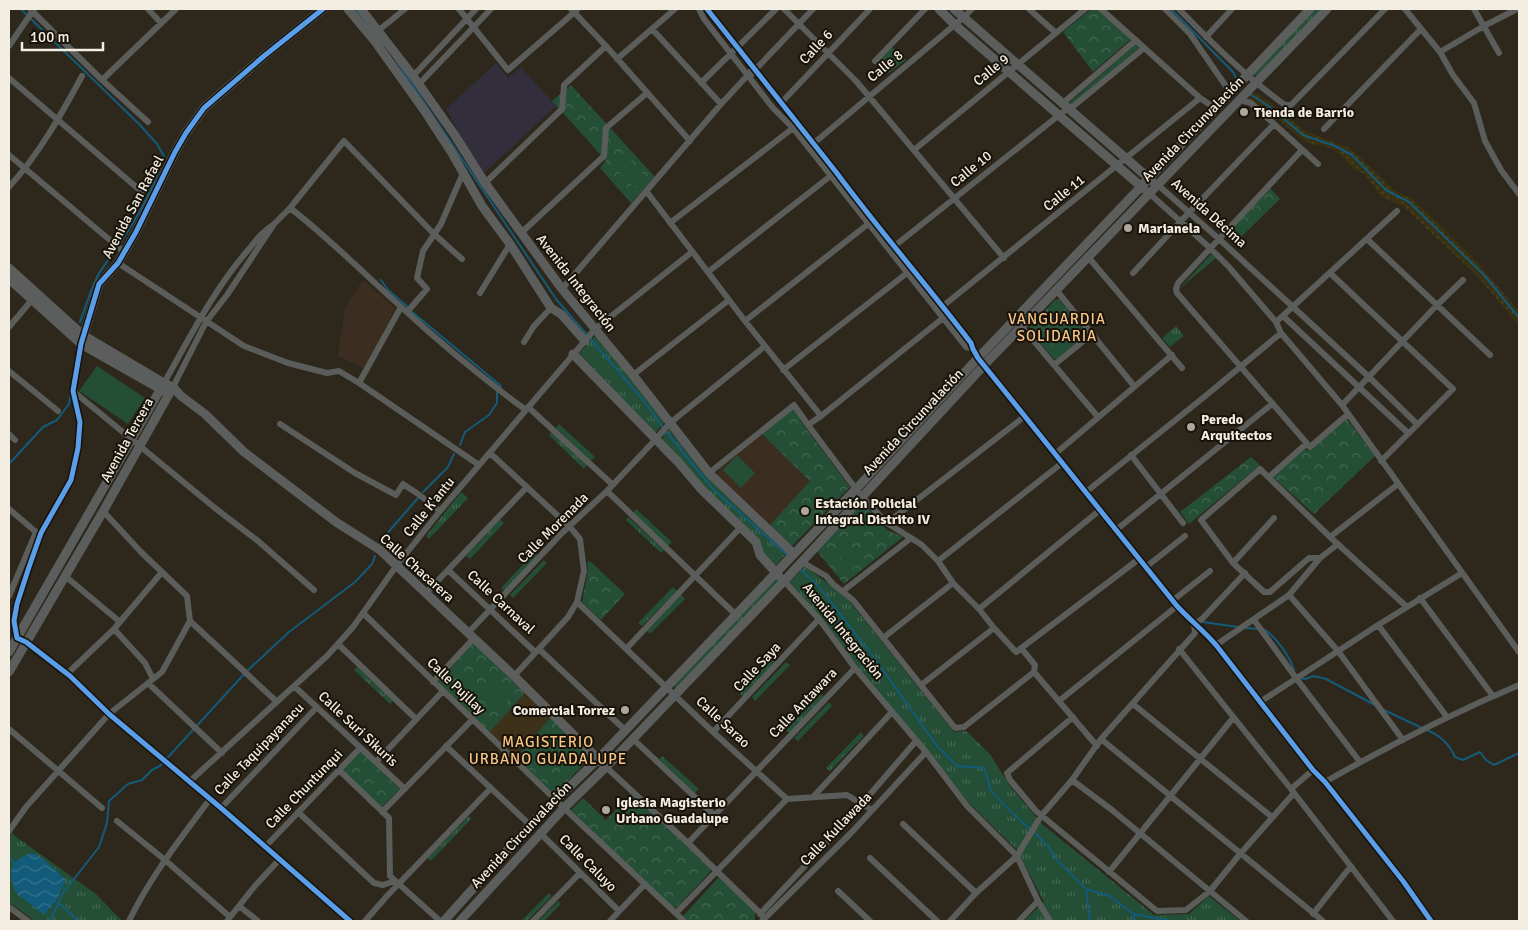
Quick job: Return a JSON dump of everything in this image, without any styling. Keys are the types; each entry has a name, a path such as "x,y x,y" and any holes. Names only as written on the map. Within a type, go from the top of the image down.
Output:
{"main road":[{"name":"Avenida Integración","path":"348,9 374,40 426,114 482,206 510,244 551,308 589,336 633,375 709,473 790,557"},
{"name":"Avenida Integración","path":"361,9 379,30 454,134 485,182 562,290 589,336"},
{"name":"Avenida Décima","path":"939,9 1150,194"},
{"name":"Avenida Décima","path":"954,9 1158,186"},
{"name":"Avenida Circunvalación","path":"444,921 530,825 598,759 856,489 975,354 1149,178 1308,9"},
{"name":"Avenida Circunvalación","path":"460,921 540,833 606,767 784,581 1022,326 1327,9"},
{"name":"Avenida San Rafael","path":"82,340 99,284 118,263 136,232 186,133 204,108 319,10"},
{"path":"9,268 82,340"},
{"path":"9,280 32,301 82,340"},
{"name":"Calle Chacarera","path":"82,340 181,396 206,414 244,452 336,522 380,550 514,676 606,767"},
{"name":"Avenida Integración","path":"572,354 679,463 702,490 756,542 760,555 784,581"},
{"name":"Avenida Tercera","path":"9,672 21,640 131,440 167,388"},
{"name":"Avenida Tercera","path":"9,652 21,640 65,576 139,446 167,388"}],"street":[{"path":"9,46 32,9 102,80 148,122"},
{"path":"148,9 162,23"},
{"path":"102,80 176,9"},
{"path":"379,30 405,9"},
{"path":"459,9 508,70 574,10 690,141"},
{"path":"413,76 476,9"},
{"path":"419,84 491,9"},
{"path":"617,59 676,9"},
{"path":"699,9 704,19 731,54 781,102 814,143 868,224 892,248 943,306 971,343 975,354"},
{"path":"707,9 737,48 773,108 855,198 892,248 907,273 966,347 985,365 1175,603 1216,645 1313,770 1403,880 1431,921"},
{"path":"701,83 776,9"},
{"path":"784,9 856,81 1004,258"},
{"path":"562,290 721,104 813,9"},
{"name":"Calle 6","path":"781,102 870,9"},
{"path":"875,61 925,9"},
{"name":"Calle 8","path":"814,143 972,9"},
{"path":"1029,9 1056,33"},
{"name":"Calle 9","path":"914,150 1085,9"},
{"path":"1101,9 1200,98 1215,108"},
{"path":"1165,9 1190,34 1232,90"},
{"path":"1179,9 1253,86 1285,105 1291,106 1385,9"},
{"path":"1206,37 1232,9"},
{"path":"1405,9 1440,52 1453,75 1474,103 1485,141 1501,170 1519,194"},
{"path":"1474,9 1499,53"},
{"path":"1440,52 1517,9"},
{"path":"652,29 721,104"},
{"path":"1324,128 1421,29"},
{"name":"Calle 10","path":"892,248 1059,115 1136,40"},
{"path":"485,182 562,109 564,85 606,46"},
{"name":"Calle 10","path":"1067,107 1144,48"},
{"path":"9,187 25,169 57,120 82,76"},
{"path":"9,78 142,192"},
{"path":"521,234 604,156 606,128 646,93"},
{"name":"Calle 11","path":"943,306 1200,98"},
{"path":"1241,99 1251,103 1318,164"},
{"path":"1133,273 1274,124"},
{"path":"670,223 793,128"},
{"name":"Avenida Tercera","path":"167,388 201,317 240,259 266,230 290,208 344,141 434,234"},
{"path":"1302,150 1178,283 1176,289 1177,293 1310,447 1348,414"},
{"path":"9,155 124,252"},
{"path":"407,312 427,289 417,278 423,251 441,224 463,173"},
{"path":"708,272 834,174"},
{"name":"Avenida Décima","path":"1158,186 1219,239 1368,376 1417,424"},
{"path":"646,192 764,346 821,416"},
{"name":"Avenida Décima","path":"1150,194 1230,267 1276,322 1281,332 1342,405 1519,652"},
{"path":"290,208 309,223 401,308 491,384 527,409 613,485"},
{"path":"1276,322 1397,211"},
{"name":"Avenida Tercera","path":"167,388 206,322 227,295 274,224"},
{"path":"745,321 868,224"},
{"path":"434,234 462,259"},
{"path":"1367,239 1490,355"},
{"path":"480,293 510,244"},
{"name":"Calle K'antu","path":"190,782 338,644 353,627 397,565 440,511 589,336 692,252"},
{"path":"1089,258 1182,368"},
{"path":"118,263 244,346 288,363 327,373 339,371 479,466"},
{"path":"783,370 907,273"},
{"path":"1330,273 1453,389 1381,461"},
{"path":"1342,405 1358,386 1463,280"},
{"path":"1057,291 1134,386"},
{"path":"633,375 729,300"},
{"path":"9,327 32,301"},
{"path":"359,383 401,308"},
{"path":"524,342 534,326 551,308"},
{"path":"1283,316 1408,433"},
{"path":"808,425 943,318"},
{"path":"1022,326 1098,417"},
{"path":"1086,492 1281,332"},
{"path":"1054,365 1092,334"},
{"name":"Avenida San Rafael","path":"21,640 14,621 17,604 39,533 71,480 78,448 80,422 73,391 82,340"},
{"name":"Calle Morenada","path":"433,682 491,610 562,533 613,485 670,423 764,346"},
{"path":"1055,454 1172,355"},
{"path":"9,371 58,411"},
{"path":"73,391 131,440 258,541 314,590"},
{"path":"1116,530 1272,404"},
{"path":"709,473 794,405 862,497 887,523 922,545 938,560 953,583 979,609 1016,652 1139,559"},
{"path":"887,523 1025,416"},
{"path":"280,424 396,496 403,484 440,511"},
{"path":"9,434 15,440"},
{"path":"1269,477 1306,444"},
{"path":"490,453 570,527 580,539 584,571 577,602 568,617 514,676"},
{"path":"1131,455 1183,523"},
{"path":"938,560 1062,463"},
{"path":"1320,558 1309,558 1270,592 1264,592 1233,563 1201,520 1260,469 1338,544 1407,606"},
{"path":"1330,536 1398,484"},
{"path":"426,593 527,487"},
{"path":"607,491 735,614"},
{"path":"9,509 39,533 9,596"},
{"path":"979,609 1100,510"},
{"path":"9,831 26,807 109,714 162,672 190,620 187,596 141,552 103,511"},
{"path":"1233,563 1274,518"},
{"path":"626,649 741,527"},
{"path":"1146,567 1185,536"},
{"path":"843,591 911,538"},
{"path":"1216,645 1289,596 1320,558 1338,544"},
{"path":"799,565 826,576 853,600 955,728 964,727 1034,672"},
{"name":"Calle Carnaval","path":"448,570 625,730"},
{"path":"1059,701 1210,571"},
{"path":"67,674 114,629 162,572"},
{"path":"1194,624 1202,619 1244,573"},
{"path":"1260,702 1407,606 1462,573"},
{"path":"65,576 120,622"},
{"name":"Avenida Integración","path":"784,581 819,619 854,668 926,752 967,806 1018,856 1038,901 1050,921"},
{"path":"883,638 953,583"},
{"path":"1289,596 1338,652 1403,740"},
{"path":"1420,598 1493,696"},
{"name":"Calle Sarao","path":"577,602 713,732 787,799"},
{"name":"Calle Pujllay","path":"363,613 564,808 684,921"},
{"name":"Calle Saya","path":"713,732 819,619"},
{"path":"190,620 277,702"},
{"path":"1254,620 1360,762"},
{"path":"950,921 976,893 1018,856 1041,816 1072,780 1102,739 1195,633 1194,624"},
{"path":"1378,625 1447,717"},
{"path":"921,685 994,628"},
{"path":"114,629 145,663 150,681 222,752"},
{"path":"21,640 67,674 109,714 350,921"},
{"path":"338,644 416,720"},
{"path":"1022,648 1034,665 1034,672 1097,746"},
{"path":"1179,649 1293,791 1393,921"},
{"name":"Calle Antawara","path":"688,843 854,668"},
{"path":"1324,782 1447,717 1519,685"},
{"name":"Calle Suri Sikuris","path":"294,686 405,789"},
{"path":"376,762 443,691"},
{"path":"1133,704 1272,817"},
{"name":"Calle Taquipayanacu","path":"220,808 316,707"},
{"path":"814,797 892,712"},
{"path":"1073,717 1007,773 1041,816 1157,911 1186,910 1210,891 1293,791 1313,770"},
{"path":"1109,872 1233,718"},
{"path":"382,812 473,719"},
{"path":"9,729 102,808"},
{"path":"633,739 714,815"},
{"path":"1102,739 1323,921"},
{"path":"606,767 688,843 762,918 916,740"},
{"path":"446,746 530,825"},
{"name":"Calle Chuntunqui","path":"266,848 360,748"},
{"name":"Calle Kullawada","path":"762,918 872,810 926,752"},
{"path":"339,770 389,818 390,876 440,921"},
{"path":"1072,780 1140,833 1246,921"},
{"path":"365,921 397,883 491,788"},
{"path":"676,913 787,799 847,795 872,810"},
{"path":"129,921 134,909 165,860 210,799"},
{"path":"298,812 374,883 383,885 397,883"},
{"path":"117,821 165,860 228,919 279,860"},
{"path":"903,824 976,893"},
{"name":"Calle Caluyo","path":"540,833 619,911"},
{"path":"870,858 937,921"},
{"path":"1314,914 1351,866"},
{"path":"534,921 580,873"},
{"path":"610,921 645,884"},
{"path":"838,891 870,921"},
{"path":"1019,921 1038,901"},
{"path":"239,906 258,921"},
{"path":"9,907 28,921"}],"shaded area":[{"path":"496,63 508,78 521,67 556,106 482,175 446,109"},
{"path":"363,280 395,308 364,368 338,356 345,307"},
{"path":"762,434 811,481 770,525 718,475 719,469"},
{"path":"525,693 551,717 516,757 490,732"}],"green space":[{"path":"1091,9 1097,9 1131,39 1093,72 1063,32"},
{"path":"1314,9 1323,9 1257,77 1253,74"},
{"path":"1136,44 1140,47 1072,105 1069,103"},
{"path":"892,47 906,60 889,73 877,62"},
{"path":"571,85 655,177 631,203 600,168 606,161 552,101"},
{"path":"627,157 645,175 634,187 616,169"},
{"path":"1270,188 1280,199 1234,244 1226,235"},
{"path":"1211,254 1216,258 1179,289"},
{"path":"1059,299 1087,334 1056,360 1029,328 1055,300"},
{"path":"1070,326 1078,337 1062,350 1053,340"},
{"path":"1176,326 1184,336 1170,347 1162,338"},
{"path":"596,335 665,422 655,433 579,353"},
{"path":"97,366 145,398 128,424 79,391"},
{"path":"793,406 802,423 850,487 792,546 770,525 810,481 762,434"},
{"path":"1347,419 1375,456 1314,514 1273,477 1305,448 1308,451"},
{"path":"559,424 595,457 591,461 556,428"},
{"path":"669,430 706,475 788,552 774,567 764,555 760,541 708,491 662,441 664,434"},
{"path":"552,432 587,465 584,469 549,435"},
{"path":"737,455 755,473 741,488 723,470"},
{"path":"1251,457 1260,465 1189,524 1180,512"},
{"path":"461,492 468,498 429,539 426,536"},
{"path":"862,502 887,530 903,537 844,584 815,549"},
{"path":"636,509 672,542 668,546 633,513"},
{"path":"628,517 664,550 661,553 626,520"},
{"path":"500,520 504,523 470,559 466,556"},
{"path":"848,543 863,559 852,569 837,553"},
{"path":"535,552 538,555 504,591 501,588"},
{"path":"544,560 547,563 513,598 510,595"},
{"path":"587,562 591,562 625,594 601,620 582,602 588,570"},
{"path":"805,566 847,598 954,732 966,731 990,754 1010,786 1042,824 1154,915 1189,914 1209,896 1240,921 1024,921 1044,902 1017,850 969,803 789,582"},
{"path":"774,578 779,580 779,582 677,689 672,685"},
{"path":"673,587 677,591 642,626 638,623"},
{"path":"681,595 685,599 650,634 647,631"},
{"path":"473,643 525,693 490,732 438,682"},
{"path":"774,657 778,661 743,697 740,693"},
{"path":"786,662 790,665 755,701 752,697"},
{"path":"357,667 393,701 390,704 354,670"},
{"path":"490,684 508,700 497,712 479,696"},
{"path":"821,694 825,698 790,733 786,730"},
{"path":"829,702 832,706 798,741 794,738"},
{"path":"551,717 591,756 555,795 516,757"},
{"path":"861,732 864,736 830,771 826,768"},
{"path":"360,750 400,789 381,808 342,769"},
{"path":"662,756 699,789 695,793 659,759"},
{"path":"632,793 711,869 677,907 673,908 571,810 583,798 606,820"},
{"path":"469,816 471,819 431,861 428,858"},
{"path":"9,829 15,836 96,894 122,921 35,921 9,902"},
{"path":"719,877 755,911 755,921 689,921 683,916"},
{"path":"549,893 552,896 527,921 521,921"},
{"path":"558,901 561,904 544,921 538,921"}],"sand":[{"path":"1255,92 1305,131 1347,147 1357,154 1394,190 1413,199 1471,255 1519,311 1519,324 1477,276 1404,207 1381,197 1365,174 1355,170 1336,151 1324,146 1311,144 1300,138 1269,111 1248,99"}],"water":[{"path":"32,853 42,858 66,880 56,901 44,915 16,892 11,875 15,862"}],"waterway":[{"path":"21,9 26,14"},
{"path":"354,9 378,38"},
{"path":"1171,9 1233,72 1237,80"},
{"path":"30,18 140,125 157,144 164,156 144,202 119,245"},
{"path":"395,59 556,299 644,401 712,488 787,555"},
{"path":"1250,94 1270,107 1303,135 1335,146 1352,155 1386,190 1409,202 1484,275 1519,317"},
{"path":"80,322 99,273 116,249"},
{"path":"381,280 388,290 408,307"},
{"path":"411,311 501,386 497,393 497,403 489,415 465,432 460,445"},
{"path":"9,464 43,427 57,420 69,404 71,393"},
{"path":"423,492 448,467 454,454"},
{"path":"380,544 418,498"},
{"path":"50,921 63,893 99,847 107,823 109,801 128,784 142,780 152,770 160,766 246,672 289,632 355,582 372,564 375,556"},
{"path":"799,568 818,586 872,655 937,746 957,766 983,768 991,790 1030,829"},
{"path":"1203,622 1238,627"},
{"path":"1246,628 1258,629"},
{"path":"1263,629 1282,647 1294,670"},
{"path":"1300,678 1305,679 1314,676 1326,679 1375,705"},
{"path":"1384,710 1422,728"},
{"path":"1426,730 1440,737 1455,757 1463,760 1480,752 1486,760 1494,765 1519,753"},
{"path":"1035,833 1048,846 1056,859 1086,889 1110,896 1133,914 1171,921"},
{"path":"9,857 15,864"},
{"path":"1086,889 1090,921"},
{"path":"58,902 78,921"},
{"path":"1133,914 1136,921"}],"cycle path":[{"path":"323,9 264,56 204,108 175,152 136,232 118,263 99,284 81,344 73,391 80,422 78,448 71,480 41,533 17,604 14,621 17,638 26,642 70,676 109,714 221,808 350,921"},
{"path":"707,9 954,321 971,343 978,358 1177,606 1216,645 1313,770 1325,782 1403,881 1431,921"}],"place":[{"name":"Tienda de Barrio","path":"1244,112"},
{"name":"Marianela","path":"1128,228"},
{"name":"Peredo Arquitectos","path":"1191,427"},
{"name":"Estación Policial Integral Distrito IV","path":"805,511"},
{"name":"Comercial Torrez","path":"625,710"},
{"name":"Iglesia Magisterio Urbano Guadalupe","path":"606,810"}],"district":[{"name":"VANGUARDIA SOLIDARIA","path":"1057,328"},
{"name":"MAGISTERIO URBANO GUADALUPE","path":"548,750"}]}
